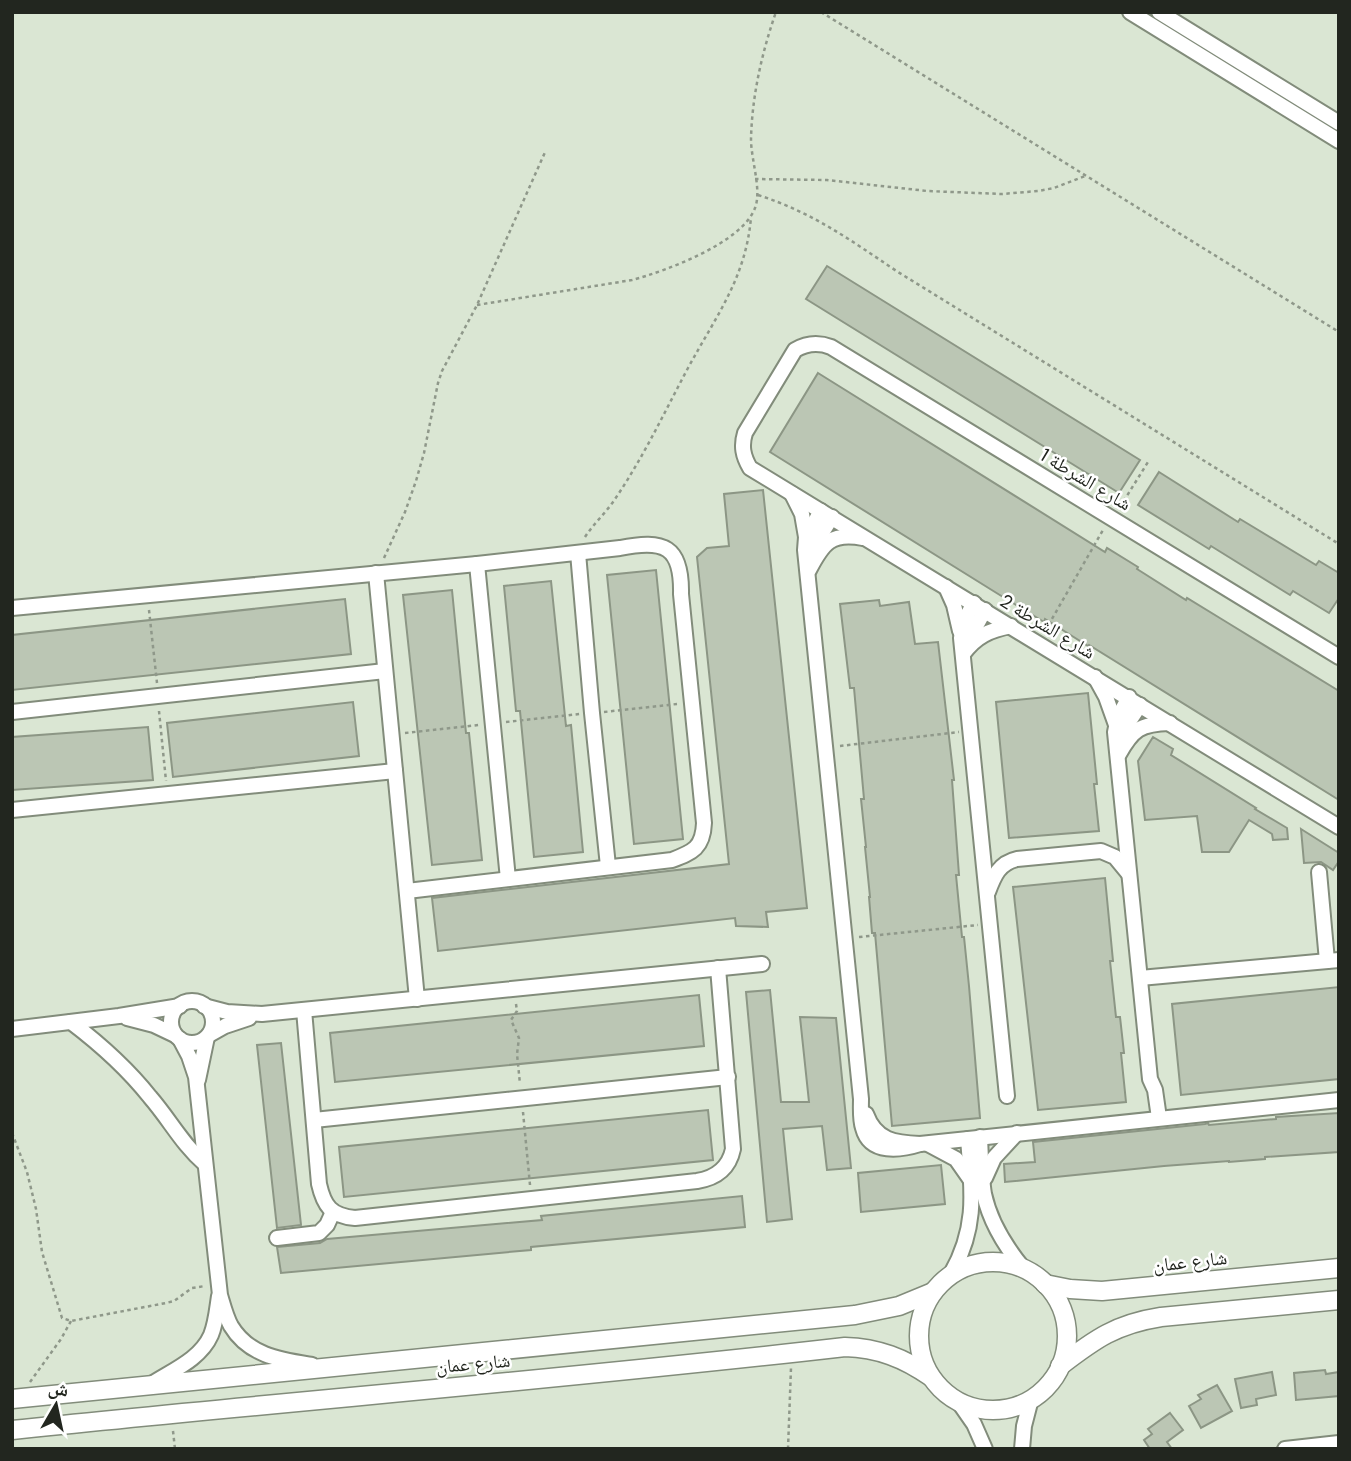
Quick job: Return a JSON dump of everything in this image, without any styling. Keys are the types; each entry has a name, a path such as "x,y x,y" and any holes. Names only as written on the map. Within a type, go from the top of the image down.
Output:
{"main road":[{"path":"979,1263 1002,1263 1023,1268 1045,1284 1064,1314 1066,1349 1060,1366 1043,1390 1017,1406 995,1409 972,1407 943,1391 922,1361 918,1343 924,1307 933,1292 951,1274 965,1267 979,1263"},
{"name":"شارع عمان","path":"1045,1284 1102,1291 1339,1268"},
{"name":"شارع عمان","path":"15,1399 869,1313 899,1306 933,1292"},
{"path":"1060,1366 1097,1338 1133,1322 1339,1300"},
{"name":"شارع عمان","path":"12,1430 845,1348 869,1349 894,1355 931,1377"}],"street":[{"path":"1130,12 1339,141"},
{"path":"1159,12 1339,123"},
{"name":"شارع الشرطة 2","path":"810,344 795,350 748,428 743,439 743,453 750,468 1338,824"},
{"name":"شارع الشرطة 1","path":"810,344 831,347 1339,657"},
{"path":"792,493 802,514 806,537 862,1099 872,1126 880,1135 893,1141 924,1143 1339,1100"},
{"path":"806,537 826,514"},
{"path":"808,564 826,514"},
{"path":"808,564 831,540 850,536 868,539"},
{"path":"12,608 620,548 649,551 664,559 673,572 681,594 704,823 698,847 672,860 407,891"},
{"path":"578,553 608,866"},
{"path":"477,564 508,879"},
{"path":"376,573 417,999"},
{"path":"946,586 958,615 961,636 1007,1096"},
{"path":"961,636 964,621 979,606"},
{"path":"963,654 979,606"},
{"path":"963,654 981,635 1010,625"},
{"path":"12,712 385,671"},
{"path":"1094,676 1106,697 1115,725 1150,1079 1148,1088 1154,1119"},
{"path":"1115,725 1118,716 1135,701"},
{"path":"1118,749 1135,701"},
{"path":"1118,749 1138,730 1153,724 1170,723"},
{"path":"12,810 395,771"},
{"path":"988,893 999,869 1007,862 1017,859 1101,851 1115,857 1129,874"},
{"path":"1140,978 1333,960 1319,872"},
{"path":"12,1029 163,1010 192,1002 227,1012 262,1014 762,964"},
{"path":"304,1010 319,1184 323,1199 333,1212 355,1218 712,1178 728,1164 733,1149 718,968"},
{"path":"180,1006 171,1022 193,1066 219,1289 230,1323 242,1340 267,1356 323,1367"},
{"path":"197,1088 213,1023 212,1016 204,1006"},
{"path":"119,1016 154,1024 192,1043 225,1026 262,1014"},
{"path":"71,1022 103,1047 136,1080 184,1143 205,1164"},
{"path":"314,1120 728,1077"},
{"path":"977,1182 1017,1133"},
{"path":"951,1274 960,1259 972,1212 977,1182 974,1138"},
{"path":"924,1143 956,1159 977,1182 999,1233 1023,1268"},
{"path":"277,1238 319,1233 327,1225 333,1212"},
{"path":"149,1385 194,1357 205,1346 214,1326 219,1289"},
{"path":"1022,1449 1024,1426 1031,1399"},
{"path":"958,1401 974,1424 985,1449"},
{"path":"1285,1449 1339,1443"}],"path":[{"path":"578,553 586,534 611,506 638,463 732,290 743,263 758,195 751,139 755,100 776,12"},
{"path":"821,12 1339,332"},
{"path":"376,573 396,533 416,481 442,371 477,305 546,150"},
{"path":"755,179 827,180 918,190 1002,194 1038,191 1086,176"},
{"path":"758,195 827,225 898,272 1339,544"},
{"path":"477,305 632,280 652,274 708,251 751,217"},
{"path":"1038,643 1148,462"},
{"path":"391,734 692,703"},
{"path":"826,748 971,731"},
{"path":"845,939 990,923"},
{"path":"12,1133 27,1172 42,1252 61,1316 65,1320 170,1303 192,1288 219,1289"},
{"path":"15,1399 57,1346 71,1321"},
{"path":"788,1449 792,1354"},
{"path":"172,1413 174,1449"}],"building":[{"path":"827,266 1140,460 1119,493 806,299"},
{"path":"818,373 1105,552 1107,548 1186,600 1187,598 1339,691 1339,800 1089,645 1003,597 770,452"},
{"path":"1159,472 1238,522 1240,519 1316,565 1319,561 1339,573 1339,598 1329,613 1293,591 1290,595 1138,505"},
{"path":"763,490 807,908 766,912 768,927 736,926 735,918 438,951 432,898 729,864 697,557 707,548 729,546 724,494"},
{"path":"656,570 683,839 634,844 607,575"},
{"path":"551,581 566,726 571,725 583,852 534,857 520,711 516,711 504,586"},
{"path":"452,590 482,860 432,865 403,595"},
{"path":"345,599 351,654 12,690 12,635"},
{"path":"879,600 880,606 909,602 915,644 938,642 954,780 959,875 956,875 980,1118 892,1126 875,933 872,933 854,688 850,688 840,604"},
{"path":"1088,693 1099,831 1009,838 996,702"},
{"path":"353,702 359,756 173,777 167,723"},
{"path":"148,727 153,780 12,790 12,737"},
{"path":"1153,737 1173,749 1171,755 1287,828 1288,839 1273,840 1272,834 1249,820 1229,852 1202,852 1197,816 1145,820 1138,761"},
{"path":"1301,829 1339,853 1339,861 1333,870 1321,862 1304,863"},
{"path":"1105,878 1113,961 1110,961 1116,1017 1120,1017 1126,1102 1038,1110 1013,887"},
{"path":"1339,987 1339,1079 1181,1095 1172,1004"},
{"path":"770,990 781,1102 809,1102 800,1017 836,1018 851,1168 827,1170 822,1126 783,1129 792,1219 767,1222 746,992"},
{"path":"699,995 704,1046 335,1082 330,1033"},
{"path":"281,1043 301,1225 277,1228 257,1045"},
{"path":"708,1110 713,1160 344,1197 339,1147"},
{"path":"1339,1113 1339,1152 1005,1182 1004,1164 1035,1162 1033,1142 1208,1123"},
{"path":"941,1165 945,1204 861,1212 858,1173"},
{"path":"742,1196 745,1227 281,1273 277,1247 320,1243 327,1239 542,1220 541,1216"},
{"path":"1325,1370 1326,1374 1339,1372 1339,1396 1296,1400 1294,1373"},
{"path":"1272,1372 1276,1395 1256,1399 1257,1405 1241,1408 1235,1379"},
{"path":"1217,1385 1232,1411 1201,1428 1189,1406 1201,1399 1198,1395"},
{"path":"1170,1413 1183,1430 1167,1442 1172,1449 1150,1449 1144,1440 1152,1434 1148,1429"}]}
